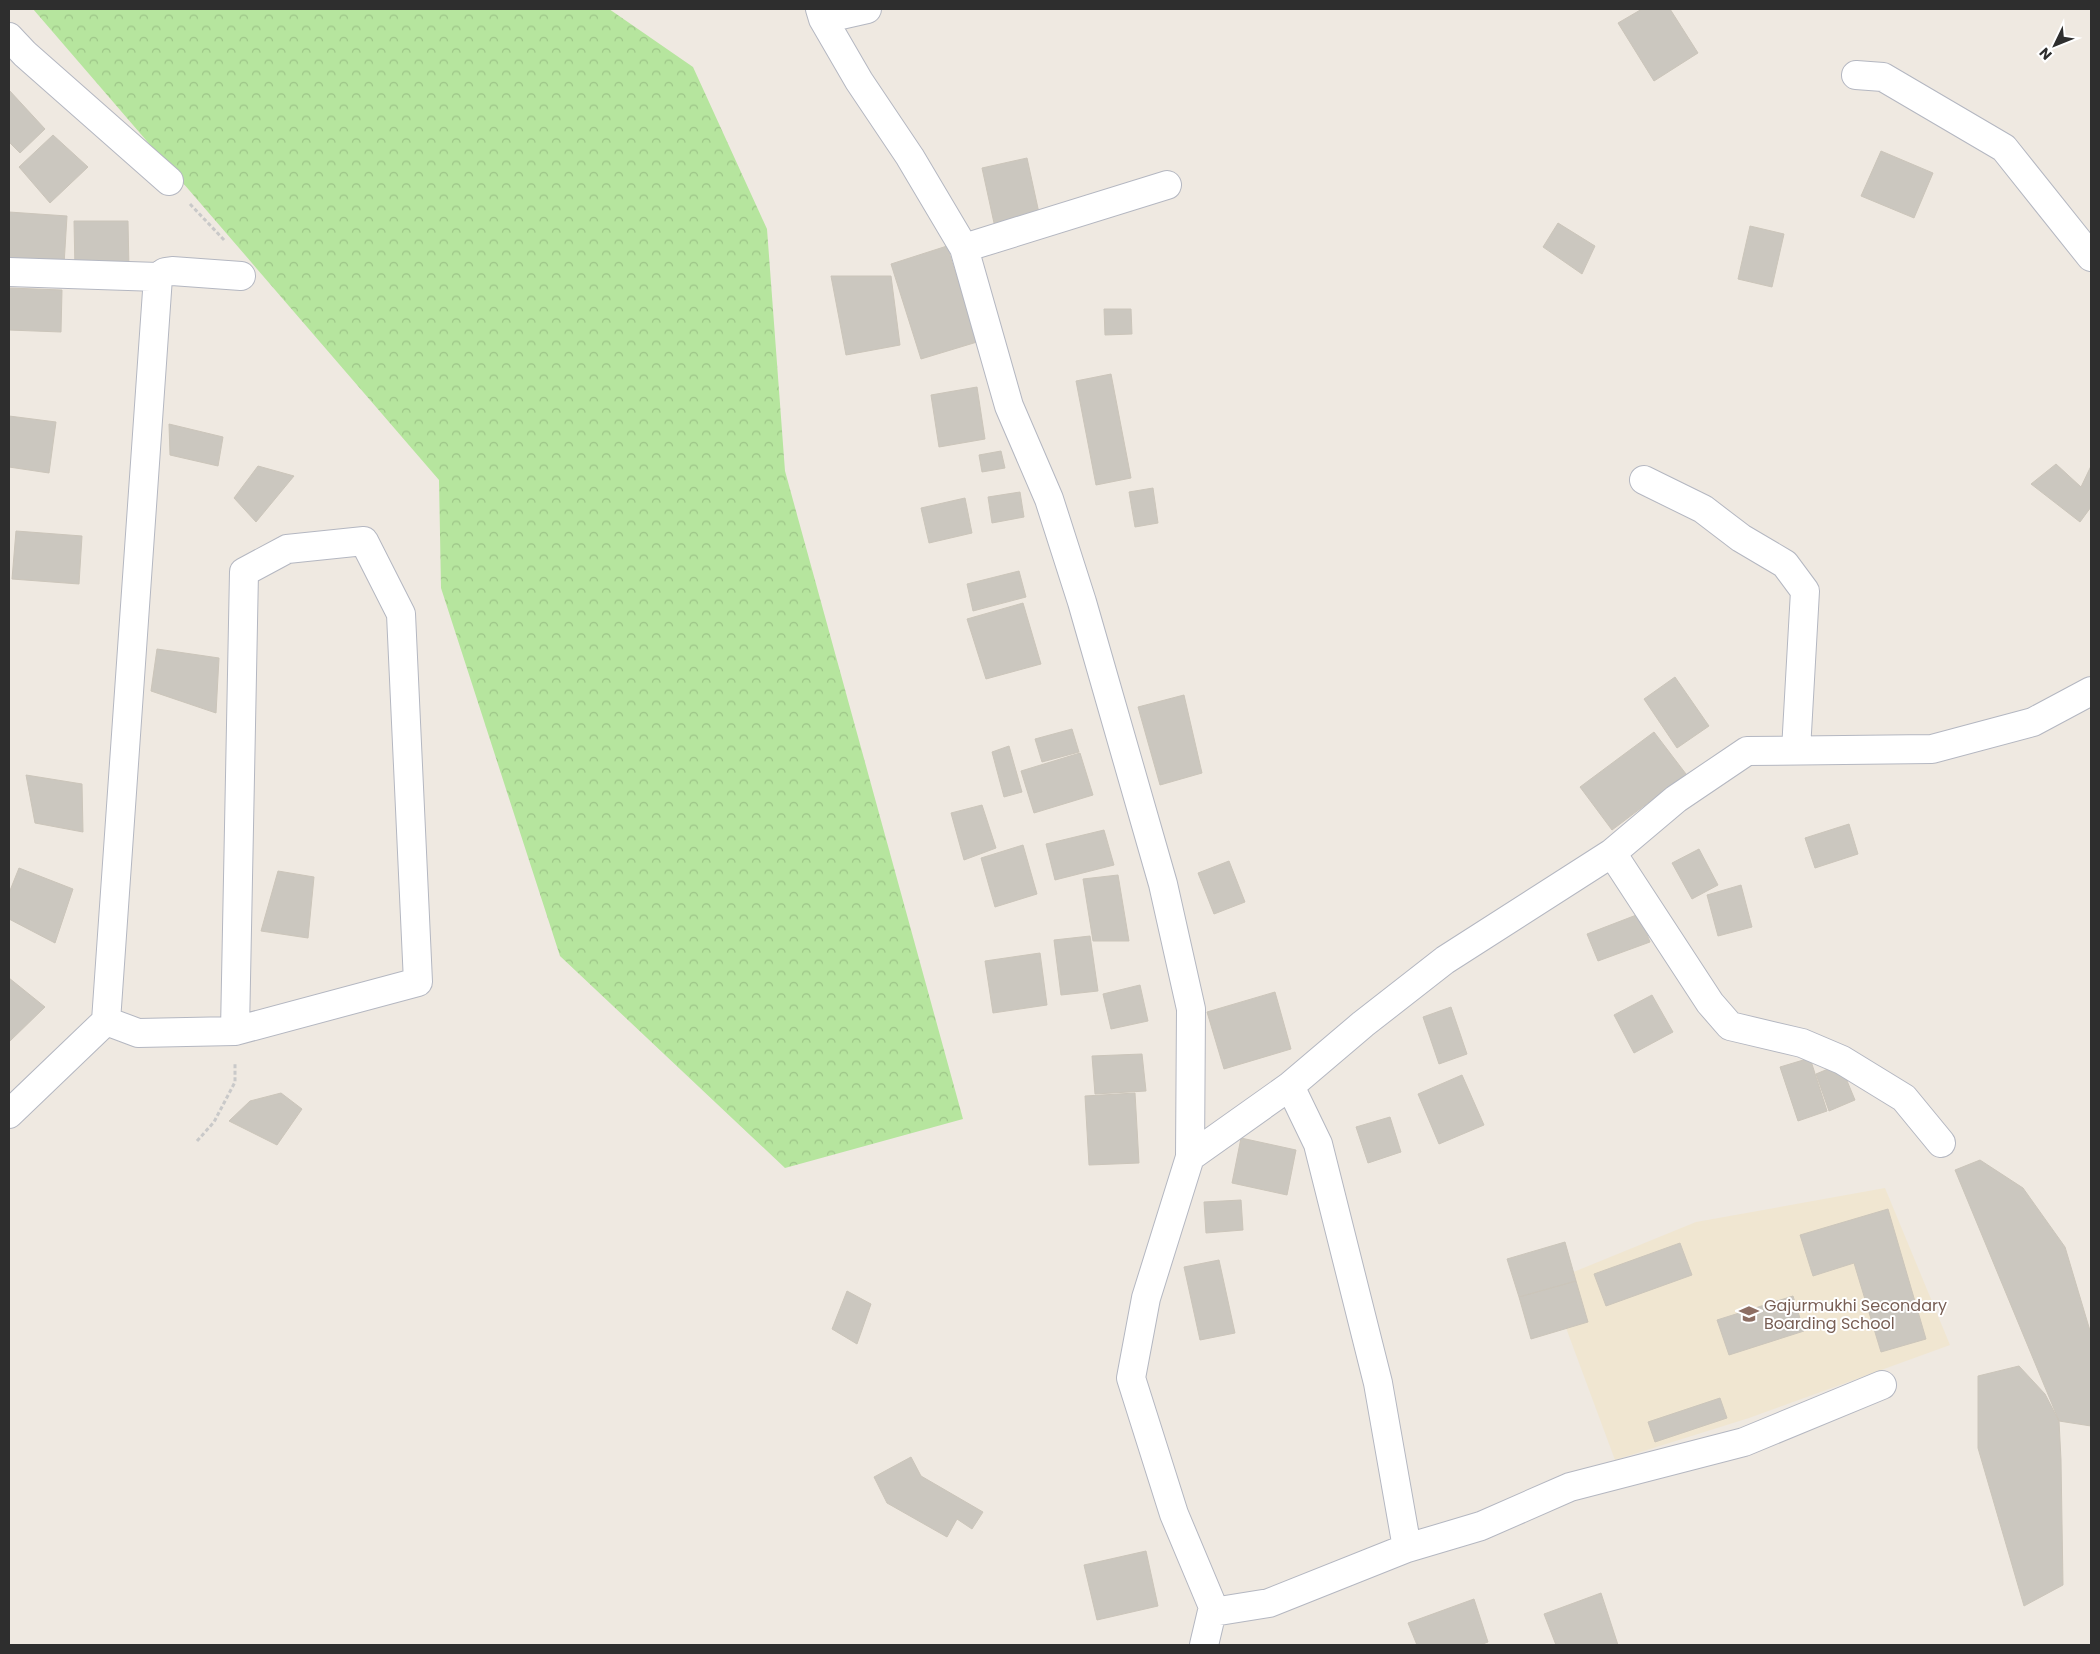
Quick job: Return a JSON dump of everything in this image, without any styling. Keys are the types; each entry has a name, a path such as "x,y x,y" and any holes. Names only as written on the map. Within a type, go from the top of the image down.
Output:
{"street":[{"path":"867,9 821,14 859,80 910,156 964,248 1009,406 1049,499 1082,602 1163,884 1190,1009 1190,1157 1146,1298 1131,1378 1174,1514 1213,1607 1212,1612 1270,1604 1407,1548 1481,1526 1570,1487 1744,1442 1882,1385"},
{"path":"14,53 169,181"},
{"path":"1856,76 1883,77 2004,148 2091,257"},
{"path":"964,248 1167,185"},
{"path":"9,272 158,277 165,272 172,271 240,276"},
{"path":"9,1114 106,1021 158,277"},
{"path":"1644,480 1703,509 1741,538 1785,564 1805,591 1796,750"},
{"path":"106,1021 138,1033 236,1031 418,982 401,614 364,541 287,549 244,572 236,1031"},
{"path":"1190,1157 1290,1086 1363,1024 1445,960 1612,853 1676,799 1747,751 1932,749 2033,722 2091,691"},
{"path":"1612,853 1710,1003 1730,1026 1802,1043 1842,1060 1904,1098 1941,1143"},
{"path":"1290,1086 1318,1144 1378,1383 1407,1548"},
{"path":"1204,1645 1213,1607"}],"path":[{"path":"169,181 247,264 246,271 240,276"},
{"path":"196,1141 214,1122 235,1082 236,1031"}],"shaded area":[{"name":"Gajurmukhi Secondary Boarding School","path":"1885,1188 1950,1345 1749,1418 1615,1460 1549,1282 1696,1222"}],"green space":[{"path":"33,9 609,9 693,67 767,229 785,471 963,1119 785,1168 560,956 441,588 439,480"}],"building":[{"path":"1642,9 1670,9 1698,53 1654,81 1618,23"},
{"path":"9,90 45,129 20,153 9,142"},
{"path":"53,135 88,167 50,203 19,167"},
{"path":"1881,151 1933,173 1914,218 1861,196"},
{"path":"1027,158 1039,213 994,223 982,168"},
{"path":"9,212 67,216 64,265 9,261"},
{"path":"74,221 128,221 129,270 75,270"},
{"path":"1558,223 1595,246 1582,274 1543,247"},
{"path":"1750,226 1784,234 1772,287 1738,279"},
{"path":"947,246 977,342 921,359 891,264"},
{"path":"831,276 891,276 900,345 846,355"},
{"path":"9,288 62,290 61,332 9,330"},
{"path":"1104,309 1131,309 1132,334 1105,335"},
{"path":"1111,374 1131,478 1096,485 1076,381"},
{"path":"977,387 985,439 939,447 931,395"},
{"path":"9,416 56,422 49,473 9,467"},
{"path":"169,424 223,437 218,466 170,455"},
{"path":"1001,451 1005,468 982,472 979,455"},
{"path":"2056,464 2081,487 2091,466 2091,507 2080,522 2031,484"},
{"path":"258,466 294,476 256,522 234,498"},
{"path":"1153,488 1158,523 1135,527 1129,492"},
{"path":"1020,492 1024,517 992,523 988,497"},
{"path":"965,498 972,533 929,543 921,508"},
{"path":"16,531 82,536 79,584 12,579"},
{"path":"1019,571 1026,597 973,611 967,584"},
{"path":"1023,603 1041,664 986,679 967,619"},
{"path":"157,649 219,658 216,713 151,691"},
{"path":"1675,677 1709,726 1677,748 1644,699"},
{"path":"1184,695 1202,773 1160,785 1138,707"},
{"path":"1072,729 1079,752 1042,762 1035,739"},
{"path":"1654,732 1686,774 1612,830 1580,787"},
{"path":"1009,746 1022,792 1004,797 992,752"},
{"path":"1080,753 1093,795 1034,813 1021,771"},
{"path":"26,775 82,784 83,832 35,823"},
{"path":"982,805 996,848 964,860 951,813"},
{"path":"1849,824 1858,854 1815,868 1805,838"},
{"path":"1104,830 1114,865 1055,880 1046,844"},
{"path":"1023,845 1037,894 995,907 981,858"},
{"path":"1699,849 1718,885 1692,899 1672,863"},
{"path":"1229,861 1245,902 1214,914 1198,873"},
{"path":"19,868 73,889 55,943 9,919 9,893"},
{"path":"278,871 314,877 308,938 261,931"},
{"path":"1118,875 1129,941 1093,941 1083,879"},
{"path":"1741,885 1752,927 1718,936 1707,895"},
{"path":"1639,914 1650,942 1598,961 1587,934"},
{"path":"1090,936 1098,991 1061,995 1054,940"},
{"path":"1040,953 1047,1005 993,1013 985,961"},
{"path":"9,978 45,1007 9,1042"},
{"path":"1140,985 1148,1021 1111,1029 1103,994"},
{"path":"1275,992 1291,1049 1224,1069 1207,1012"},
{"path":"1652,995 1673,1032 1634,1053 1614,1015"},
{"path":"1451,1007 1467,1054 1439,1064 1423,1017"},
{"path":"1142,1054 1146,1091 1095,1094 1092,1056"},
{"path":"1810,1058 1827,1111 1798,1121 1780,1067"},
{"path":"1840,1064 1855,1100 1829,1111 1816,1074"},
{"path":"1462,1075 1484,1125 1439,1144 1418,1094"},
{"path":"281,1093 302,1109 277,1145 229,1121 250,1101"},
{"path":"1135,1093 1139,1163 1089,1165 1085,1096"},
{"path":"1390,1117 1401,1152 1368,1163 1356,1127"},
{"path":"1241,1138 1296,1150 1287,1195 1232,1183"},
{"path":"1980,1160 2023,1188 2065,1247 2091,1334 2091,1426 2059,1421 1955,1170"},
{"path":"1241,1200 1243,1230 1206,1233 1204,1202"},
{"path":"1888,1209 1926,1339 1881,1352 1854,1263 1813,1276 1800,1235"},
{"path":"1565,1242 1576,1281 1519,1297 1507,1259"},
{"path":"1680,1243 1692,1275 1606,1306 1594,1274"},
{"path":"1219,1260 1235,1333 1200,1340 1184,1267"},
{"path":"1576,1281 1588,1322 1531,1339 1519,1297"},
{"path":"847,1291 871,1304 857,1344 832,1329"},
{"path":"1793,1296 1804,1331 1729,1355 1717,1320"},
{"path":"2019,1366 2045,1394 2059,1421 2061,1460 2063,1585 2024,1606 1978,1448 1978,1376"},
{"path":"1720,1398 1727,1418 1655,1442 1648,1422"},
{"path":"911,1457 921,1476 983,1512 972,1529 957,1519 947,1537 887,1503 874,1477"},
{"path":"1146,1551 1158,1606 1097,1620 1084,1565"},
{"path":"1601,1593 1618,1645 1556,1645 1544,1614"},
{"path":"1474,1599 1488,1642 1480,1645 1417,1645 1408,1623"}],"place":[{"name":"Gajurmukhi Secondary Boarding School","path":"1749,1314"}]}
